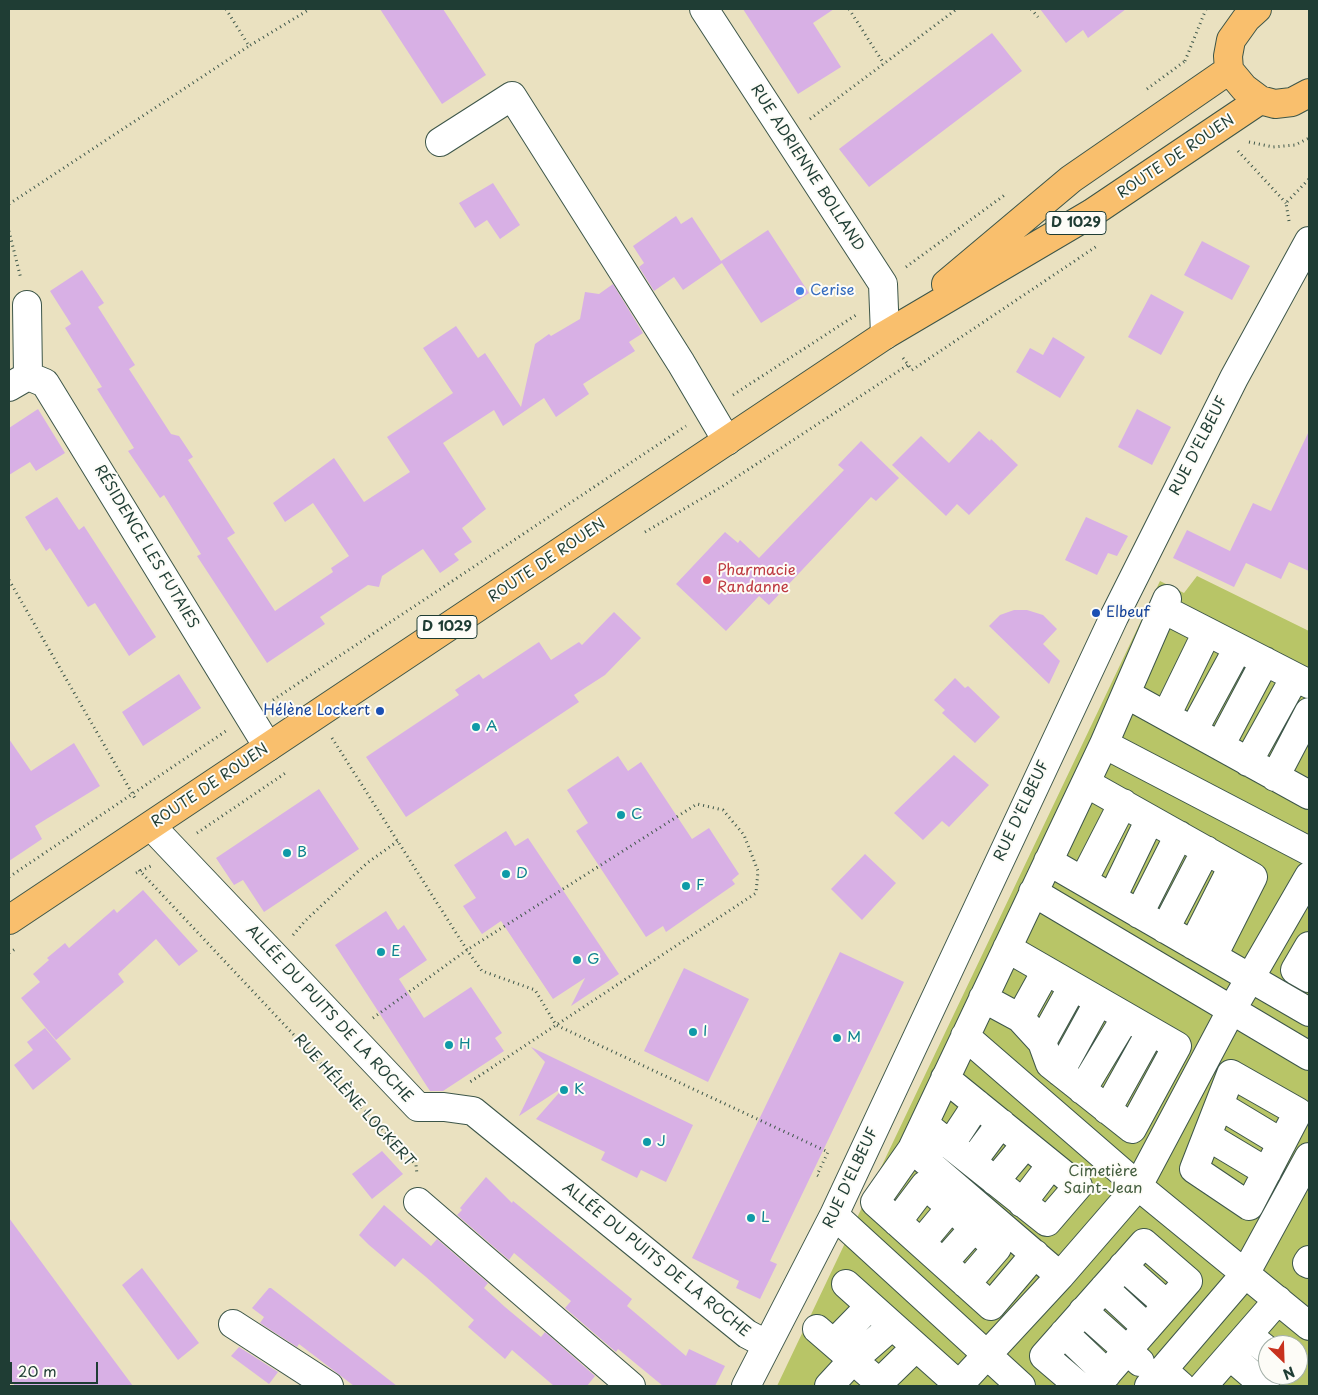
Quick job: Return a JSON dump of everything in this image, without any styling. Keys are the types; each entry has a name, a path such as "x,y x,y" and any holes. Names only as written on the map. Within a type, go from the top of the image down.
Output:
{"main road":[{"path":"1247,12 1231,40 1228,56 1229,70 1244,88 1260,100 1275,104 1292,102 1309,93"},
{"name":"ROUTE DE ROUEN","path":"885,335 1071,179 1229,70"},
{"name":"ROUTE DE ROUEN","path":"9,920 885,335 1092,213 1260,100"}],"street":[{"name":"RUE ADRIENNE BOLLAND","path":"704,9 883,284 885,335"},
{"path":"440,142 512,96 727,441"},
{"name":"RUE D'ELBEUF","path":"746,1386 834,1215 1114,617 1234,378 1308,242"},
{"path":"18,382 28,305"},
{"name":"RÉSIDENCE LES FUTAIES","path":"18,382 45,383 268,747"},
{"path":"1035,1254 991,1306 875,1202 912,1149 1104,744 1165,604 1207,632 1302,680 1248,762"},
{"path":"1166,716 1207,632"},
{"path":"1193,731 1238,648"},
{"path":"1220,746 1265,662"},
{"path":"1126,694 1275,777 1306,786"},
{"path":"1275,777 1309,712"},
{"path":"1104,744 1309,851"},
{"path":"1086,782 1234,866 1203,951"},
{"path":"1083,881 1122,803"},
{"path":"1112,898 1150,819"},
{"name":"ALLÉE DU PUITS DE LA ROCHE","path":"150,826 418,1107 473,1111 747,1334 766,1344"},
{"path":"1139,914 1179,835"},
{"path":"1166,929 1206,850"},
{"path":"1048,861 1309,1012"},
{"path":"1033,892 1309,1056"},
{"path":"846,1284 959,1386 985,1355 1060,1276 1138,1186 1231,1011 1250,978 1305,894"},
{"path":"1280,995 1302,974 1309,946"},
{"path":"983,998 1020,1018 1042,1042 1050,1064 1107,1110 1151,1031 1007,948"},
{"path":"1020,1018 1046,971"},
{"path":"1042,1042 1073,986"},
{"path":"1060,1072 1099,1001"},
{"path":"1082,1090 1126,1017"},
{"path":"966,1036 1138,1186 1309,1326"},
{"path":"945,1078 1078,1186"},
{"path":"950,1145 977,1104"},
{"path":"1219,1105 1282,1142 1249,1206 1194,1169 1207,1136 1219,1105"},
{"path":"972,1162 1001,1123"},
{"path":"924,1124 1047,1222 1104,1156"},
{"path":"1207,1136 1267,1172"},
{"path":"995,1181 1026,1144"},
{"path":"912,1149 1060,1276"},
{"path":"1084,1311 1127,1351 1163,1380 1245,1274 1309,1157"},
{"path":"1022,1202 1051,1165"},
{"path":"897,1222 925,1185 997,1248 966,1284"},
{"path":"418,1202 631,1386"},
{"path":"921,1243 951,1207"},
{"path":"834,1215 1020,1386"},
{"path":"943,1263 974,1228"},
{"path":"1309,1260 1309,1264"},
{"path":"1064,1333 1101,1380 1167,1305 1123,1266 1084,1311 1064,1333 1044,1356 1079,1386"},
{"path":"1104,1288 1147,1328"},
{"path":"1262,1335 1278,1300"},
{"path":"829,1386 835,1344 870,1306"},
{"path":"233,1324 329,1386"},
{"path":"835,1344 892,1326"},
{"path":"1210,1384 1230,1356 1258,1343"},
{"path":"835,1344 879,1385 916,1347"},
{"path":"1230,1356 1265,1386"}],"path":[{"path":"226,9 249,46"},
{"path":"9,204 249,46 310,9"},
{"path":"849,9 884,64"},
{"path":"787,137 958,9"},
{"path":"1031,9 1038,17"},
{"path":"1230,156 1250,143"},
{"path":"1238,151 1286,203 1291,232 1308,242"},
{"path":"1286,203 1309,179"},
{"path":"9,231 28,305"},
{"path":"640,536 722,486 908,365 912,370 1100,244"},
{"path":"9,877 132,793 709,410 859,314"},
{"path":"9,580 150,826"},
{"path":"317,714 482,971 535,990 556,1025 828,1152 817,1175 823,1179 835,1158 856,1168"},
{"path":"326,746 342,735"},
{"path":"132,875 178,854 197,832 293,768"},
{"path":"349,1035 467,950 696,804 722,810 744,836 758,871 756,893 432,1107"},
{"path":"275,956 312,914 367,863 398,841"},
{"name":"RUE HÉLÈNE LOCKERT","path":"118,847 416,1165 418,1202"},
{"path":"9,953 22,944"}],"green space":[{"name":"Cimetière Saint-Jean","path":"1197,576 1309,631 1309,1386 777,1386 1160,581 1184,593"}],"building":[{"path":"380,9 443,9 486,75 442,104"},
{"path":"743,9 834,9 813,23 841,67 798,94"},
{"path":"1040,9 1126,9 1088,38 1083,30 1066,43"},
{"path":"992,33 1022,71 869,187 839,149"},
{"path":"493,183 520,225 500,239 487,220 475,228 459,203"},
{"path":"676,216 681,224 692,217 721,261 768,230 809,293 761,323 722,263 683,290 674,277 654,291 639,267 644,263 633,246"},
{"path":"1202,241 1250,266 1232,300 1184,275"},
{"path":"82,270 104,303 98,307 135,365 129,369 171,434 179,436 193,457 188,460 235,533 227,538 275,611 333,572 331,568 349,556 313,503 285,522 273,503 334,458 364,502 410,472 387,437 453,393 423,348 456,326 478,358 485,353 521,407 535,344 549,334 551,336 580,319 585,292 599,294 613,284 643,333 629,342 635,351 583,384 589,394 556,417 544,398 503,426 494,410 443,443 486,509 462,528 472,542 454,554 459,560 440,573 423,549 382,576 379,587 368,585 320,617 325,624 267,663 197,556 201,554 164,495 160,498 128,451 134,448 97,389 102,387 65,328 71,324 50,291"},
{"path":"1151,294 1184,312 1161,355 1128,337"},
{"path":"1053,337 1085,357 1060,398 1016,372 1030,348 1043,355"},
{"path":"38,409 65,453 36,471 30,462 9,475 9,428"},
{"path":"1137,409 1171,427 1152,465 1118,447"},
{"path":"979,431 990,441 991,439 1018,465 969,515 957,504 946,516 892,465 921,436 949,463"},
{"path":"1309,431 1309,571 1289,562 1281,579 1246,563 1234,587 1173,558 1187,530 1230,551 1253,503 1271,511"},
{"path":"861,441 899,478 876,501 871,497 769,605 759,596 726,631 676,584 725,532 738,543 740,540 759,558 844,470 838,465"},
{"path":"57,497 79,530 84,526 156,637 129,656 95,603 88,607 50,548 46,551 25,517"},
{"path":"1086,517 1128,536 1117,556 1108,553 1097,575 1065,560"},
{"path":"1014,610 1027,610 1043,615 1057,629 1043,644 1060,661 1049,684 989,626 1000,615"},
{"name":"A","path":"614,612 641,638 605,675 574,695 579,702 406,817 366,757 459,695 455,690 479,674 483,679 539,642 551,660 579,642 582,645"},
{"path":"179,674 201,708 143,746 122,712"},
{"path":"955,678 965,688 968,686 1000,717 975,743 942,713 945,710 934,700"},
{"path":"9,739 31,771 74,743 100,786 35,826 42,839 9,861"},
{"path":"954,755 989,785 949,827 942,821 923,840 894,813"},
{"path":"618,756 628,771 641,762 692,839 709,828 739,874 732,880 735,884 666,932 663,926 646,937 576,831 588,823 567,790"},
{"name":"B","path":"319,789 359,849 264,912 243,880 234,885 216,858"},
{"path":"506,831 515,846 528,838 619,974 571,1006 585,978 553,999 501,921 482,934 463,906 476,898 454,865"},
{"path":"865,854 896,883 862,920 831,889"},
{"path":"143,890 198,951 179,966 156,939 118,974 124,982 56,1040 21,998 40,982 33,974 49,960 47,958 65,943 69,948 114,909 117,913"},
{"path":"386,911 398,930 404,925 427,960 399,979 424,1018 471,987 502,1033 495,1038 504,1051 443,1091 430,1091 335,945"},
{"path":"840,952 904,982 770,1261 777,1264 760,1299 736,1288 739,1281 692,1258"},
{"name":"I","path":"684,968 749,999 708,1082 644,1051"},
{"path":"45,1028 71,1059 33,1090 14,1065 33,1050 27,1042"},
{"path":"531,1047 693,1125 666,1182 641,1170 637,1178 601,1160 605,1152 536,1119 565,1086 519,1116 545,1062"},
{"path":"382,1151 403,1174 372,1199 352,1174"},
{"path":"486,1177 512,1203 513,1201 632,1299 627,1306 686,1356 689,1349 725,1366 715,1386 663,1386 618,1349 616,1352 565,1308 571,1301 514,1253 509,1260 457,1215 462,1210 460,1208"},
{"path":"384,1205 431,1246 437,1239 488,1283 484,1288 505,1307 541,1337 545,1332 595,1376 587,1386 554,1386 512,1350 505,1359 468,1327 474,1320 426,1277 403,1258 395,1267 369,1245 359,1235"},
{"path":"9,1218 133,1386 15,1386 9,1377"},
{"path":"142,1268 199,1343 178,1360 122,1285"},
{"path":"269,1288 397,1386 354,1386 299,1344 297,1347 260,1323 264,1317 252,1308"},
{"path":"239,1347 278,1372 269,1384 231,1356"}],"place":[{"name":"Cerise","path":"800,291"},
{"name":"Pharmacie Randanne","path":"707,580"},
{"name":"Elbeuf","path":"1096,613"},
{"name":"Hélène Lockert","path":"380,711"},
{"name":"A","path":"476,727"},
{"name":"C","path":"621,815"},
{"name":"B","path":"287,853"},
{"name":"D","path":"506,874"},
{"name":"F","path":"686,886"},
{"name":"E","path":"381,952"},
{"name":"G","path":"577,960"},
{"name":"I","path":"693,1032"},
{"name":"M","path":"837,1038"},
{"name":"H","path":"449,1045"},
{"name":"K","path":"564,1090"},
{"name":"J","path":"647,1142"},
{"name":"L","path":"751,1218"}]}
